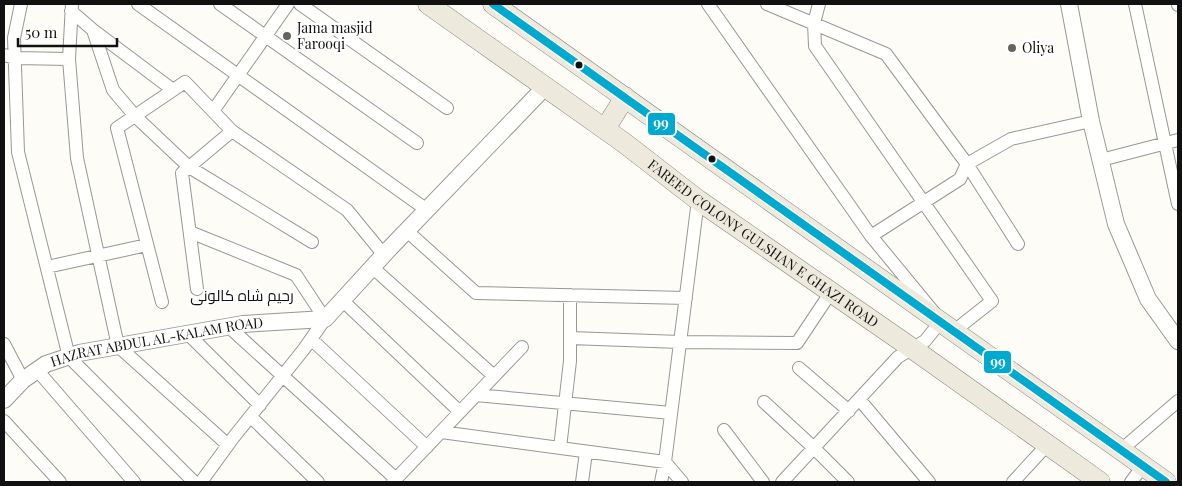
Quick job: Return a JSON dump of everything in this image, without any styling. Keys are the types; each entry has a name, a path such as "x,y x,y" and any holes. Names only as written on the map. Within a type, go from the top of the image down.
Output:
{"main road":[{"name":"FAREED COLONY GULSHAN E GHAZI ROAD","path":"428,4 605,129 698,200 1100,482"},
{"path":"493,4 1166,482"},
{"path":"605,129 625,97"}],"street":[{"path":"20,4 9,56 18,152 69,357 194,482"},
{"path":"138,4 427,210"},
{"path":"220,4 417,144"},
{"path":"213,111 288,4"},
{"path":"300,4 447,108"},
{"path":"708,4 871,236 947,326"},
{"path":"767,4 886,54 967,164 1018,244"},
{"path":"782,482 898,357 947,326 992,301 815,46 814,23 819,4"},
{"path":"1068,4 1091,121 1116,224 1148,299 1178,341"},
{"path":"1135,4 1178,204"},
{"path":"72,7 93,30 173,90"},
{"path":"72,7 69,59 77,158 118,346 228,445"},
{"path":"93,30 113,90 135,116 189,167 312,242"},
{"path":"9,56 69,59"},
{"path":"162,302 117,128 185,82 232,131 347,210 384,255"},
{"path":"201,482 325,319 372,267 545,86"},
{"path":"871,236 960,179 967,164 1011,139 1091,121"},
{"path":"197,289 182,173 232,131"},
{"path":"1101,160 1178,140"},
{"path":"660,482 665,462 698,200"},
{"path":"407,231 476,293 686,298"},
{"path":"190,232 296,275 325,319"},
{"path":"46,267 147,245"},
{"path":"372,267 494,376"},
{"path":"570,338 680,342 797,343 831,292"},
{"path":"560,448 570,361 570,295"},
{"path":"342,300 460,412"},
{"name":"HAZRAT ABDUL AL-KALAM ROAD","path":"4,400 23,380 46,364 69,357 118,346 243,324 325,319"},
{"path":"228,327 394,481 522,347"},
{"path":"188,334 260,405"},
{"path":"311,339 426,447"},
{"path":"4,344 23,380"},
{"path":"799,368 849,411"},
{"path":"37,370 134,482"},
{"path":"476,395 671,413"},
{"path":"859,399 929,482"},
{"path":"764,402 848,482"},
{"path":"1121,450 1178,402"},
{"path":"251,417 318,482"},
{"path":"4,421 60,482"},
{"path":"724,430 763,482"},
{"path":"440,432 665,462 682,482"},
{"path":"1017,481 1047,445"},
{"path":"582,482 586,452"},
{"path":"1131,482 1143,466"}],"transit line":[{"name":"99","path":"493,4 1166,482"}],"place":[{"name":"Jama masjid Farooqi","path":"287,36"},
{"name":"Oliya","path":"1012,48"}],"district":[{"name":"رحیم شاہ کالونی","path":"242,296"}]}
